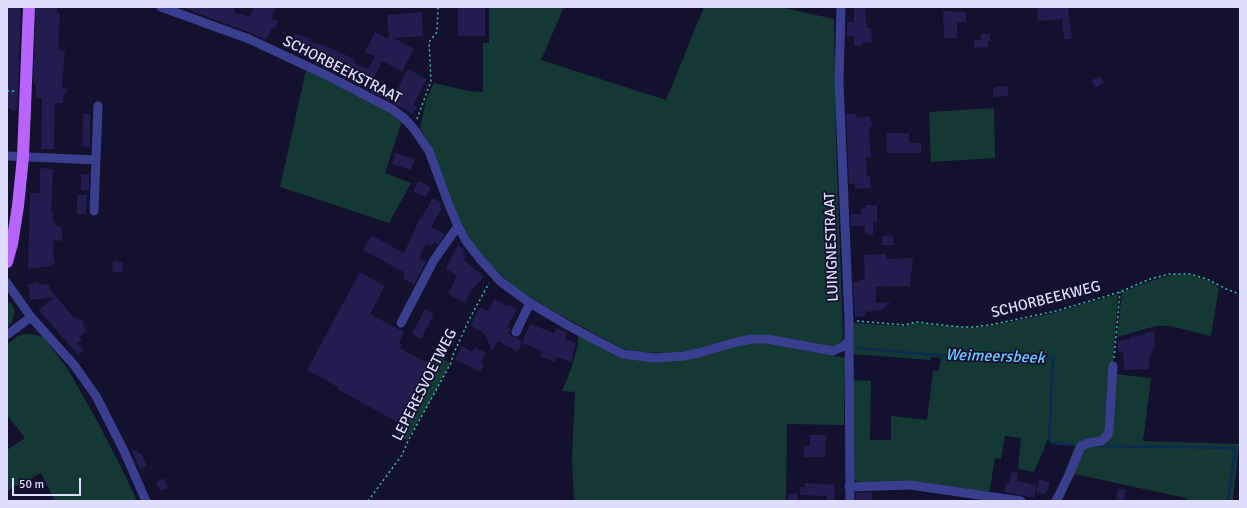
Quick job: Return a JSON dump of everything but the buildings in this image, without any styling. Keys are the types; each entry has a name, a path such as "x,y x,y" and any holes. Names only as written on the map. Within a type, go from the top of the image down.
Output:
{"main road":[{"path":"7,262 16,226 23,157 29,7"}],"street":[{"name":"SCHORBEEKSTRAAT","path":"161,7 249,39 328,76 392,109 404,118 414,128 429,151 448,205 472,250 500,281 530,303 568,326 623,354 656,358 684,356 752,339 767,339 833,351 844,346 849,340"},
{"name":"LUINGNESTRAAT","path":"841,7 839,82 849,321 850,501"},
{"path":"94,211 98,106"},
{"path":"7,156 96,160"},
{"path":"401,323 434,260 458,226"},
{"path":"7,283 32,317 74,364 96,396 124,451 146,501"},
{"path":"516,332 530,303"},
{"path":"7,335 32,317"},
{"path":"1056,501 1069,476 1081,446 1088,443 1102,441 1107,436 1113,366"},
{"path":"849,487 910,485 1021,501"}],"path":[{"path":"414,128 431,81 429,42 437,32 438,7"},
{"name":"SCHORBEEKWEG","path":"849,321 905,325 916,322 974,327 1056,311 1120,292 1150,279 1169,274 1189,274 1207,279 1228,290 1240,294"},
{"name":"LEPERESVOETWEG","path":"368,501 402,455 408,441 452,361 452,357 470,318 491,280 496,275"},
{"path":"1113,366 1120,292"}],"green space":[{"path":"489,7 564,7 541,60 666,100 704,7 780,7 834,19 836,141 843,334 842,340 839,344 834,347 781,337 688,351 667,353 639,352 621,348 549,309 513,286 495,269 473,245 458,216 433,150 420,128 426,100 434,83 468,91 483,92 483,43 489,43"},
{"path":"306,70 388,110 402,121 385,173 411,183 389,223 280,187"},
{"path":"994,108 995,158 931,162 929,112"},
{"path":"1175,274 1192,275 1210,281 1219,288 1211,336 1170,326 1156,326 1117,337 1122,292"},
{"path":"1118,294 1107,441 1115,374 1151,378 1143,441 1239,444 1233,499 1236,501 1186,501 1186,498 1074,474 1062,501 1053,501 1075,446 1051,443 1048,439 1034,472 1018,469 1021,438 1005,436 1001,459 995,458 989,495 859,482 854,480 853,380 871,381 870,440 891,440 891,416 927,420 933,371 939,371 941,358 931,357 930,360 853,354 852,323 905,326 915,323 970,328 990,326 1050,314"},
{"path":"7,301 12,304 15,311 12,322 7,328"},
{"path":"25,334 43,337 67,368 94,415 137,501 55,501 41,473 7,491 7,450 25,438 7,415 7,344 18,336"},
{"path":"578,334 604,350 628,358 655,360 756,342 773,343 845,358 844,425 787,424 786,501 574,501 572,458 575,392 562,391 571,369 578,345"},
{"path":"439,356 450,363 407,440 396,433"}],"waterway":[{"name":"Weimeersbeek","path":"857,348 955,357 1001,355 1053,358 1049,439 1052,443 1073,445"},
{"name":"Weimeersbeek","path":"1098,446 1235,448 1228,501"}]}
